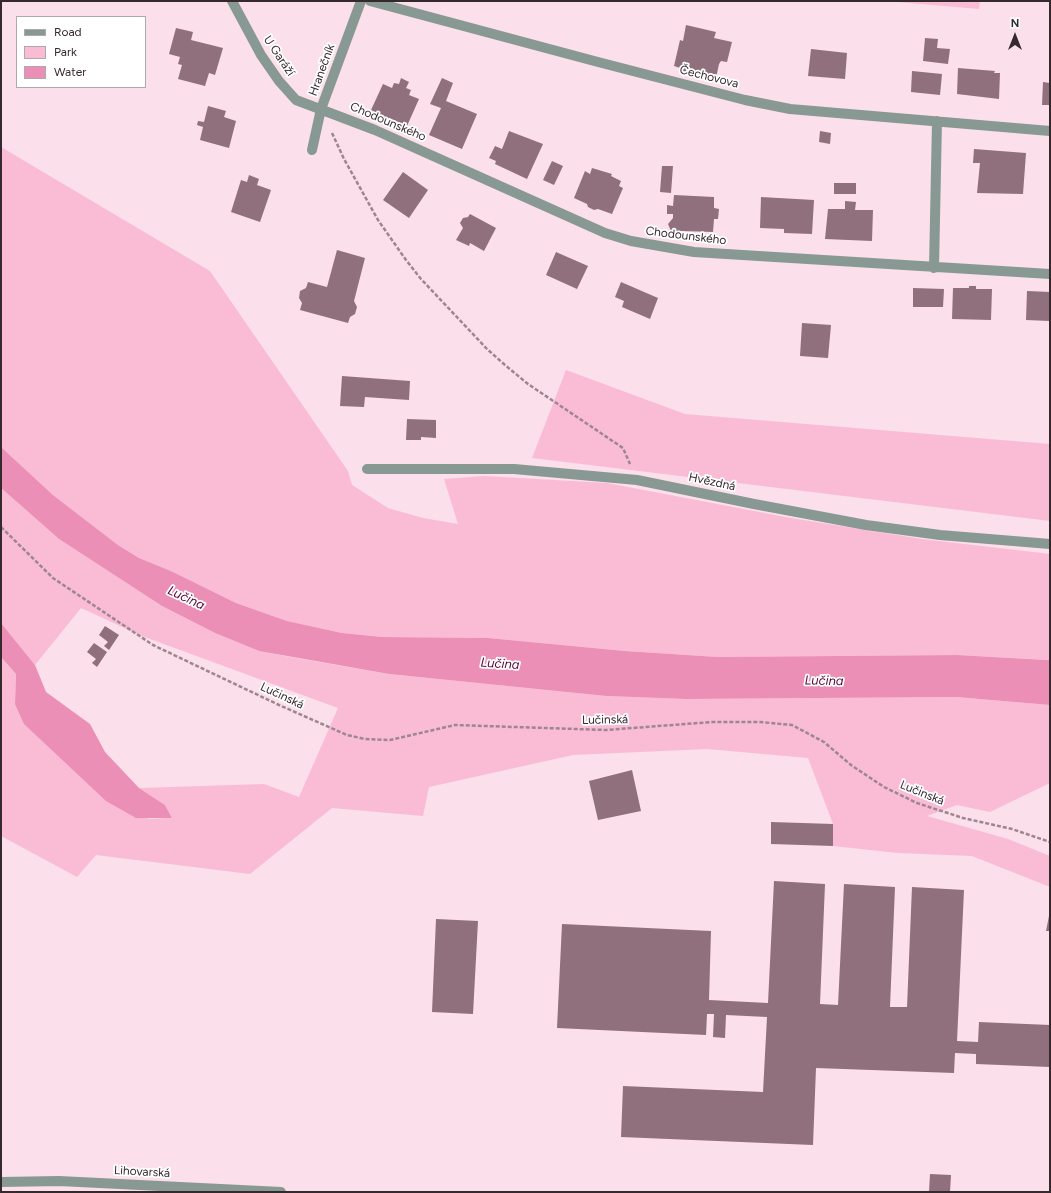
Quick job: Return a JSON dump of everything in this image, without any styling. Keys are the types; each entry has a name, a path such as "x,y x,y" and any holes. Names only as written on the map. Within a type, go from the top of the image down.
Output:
{"street":[{"name":"U Garáží","path":"232,1 261,55 279,81 296,100 321,109"},
{"name":"Hranečník","path":"312,150 321,109 361,1"},
{"name":"Čechovova","path":"370,1 745,100 790,109 1050,131"},
{"name":"Chodounského","path":"321,109 449,162 605,233 631,241 662,248 694,252 1050,274"},
{"path":"934,268 937,121"},
{"name":"Hvězdná","path":"367,469 514,470 637,480 866,525 940,535 1050,544"},
{"name":"Lihovarská","path":"1,1182 59,1181 281,1192"}],"path":[{"path":"321,109 344,159 375,214 406,260 421,279 487,349 505,365 528,384 623,448 637,480"},
{"name":"Lučinská","path":"1,527 53,578 153,645 279,706 347,735 365,739 390,740 455,725 606,730 712,722 760,722 792,725 824,742 851,765 884,787 917,803 963,818 1012,829 1050,842"}],"green space":[{"path":"886,1 980,1 979,9"},
{"path":"1,147 210,271 348,471 352,485 388,508 423,518 458,524 444,479 484,476 607,483 791,518 922,539 1050,554 1050,660 957,655 718,657 625,651 488,638 382,637 342,633 287,621 236,603 171,571 139,558 118,545 53,495 1,447"},
{"path":"566,370 685,414 1050,444 1050,521 532,458"},
{"path":"1,488 59,539 162,606 215,633 259,651 389,674 606,696 686,699 956,697 1050,705 1050,783 990,812 957,805 927,816 1008,839 1050,856 1050,887 972,856 898,853 833,846 833,824 808,758 707,749 573,755 429,787 423,816 332,808 250,874 96,855 77,877 1,836 1,657 16,674 15,704 149,819 172,818 165,805 139,788 264,784 299,797 338,708 142,636 81,608 35,665 1,623"}],"water":[{"name":"Lučina","path":"1,447 53,495 118,545 139,558 171,571 236,603 287,621 342,633 382,637 488,638 625,651 718,657 957,655 1050,660 1050,705 956,697 686,699 606,696 389,674 259,651 215,633 162,606 59,539 1,488"},
{"path":"1,623 35,665 46,692 90,724 105,752 139,788 165,805 172,818 136,818 106,801 24,724 15,704 16,674 1,657"}],"building":[{"path":"686,25 716,32 714,38 732,42 727,62 721,61 716,78 683,71 683,69 674,66 680,40 683,41"},
{"path":"176,28 193,32 191,40 223,48 215,75 209,73 205,86 178,79 182,65 178,64 180,57 169,54"},
{"path":"925,38 938,39 937,48 950,49 948,64 923,61"},
{"path":"811,49 847,53 845,79 808,76"},
{"path":"958,68 995,71 994,73 1000,73 999,99 957,94"},
{"path":"912,71 942,74 940,95 911,92"},
{"path":"401,78 409,82 406,88 411,90 409,95 419,99 407,126 394,120 390,123 385,120 384,116 371,110 383,84 392,88 394,83 399,84"},
{"path":"442,78 453,83 446,101 477,114 462,149 429,135 441,108 430,104"},
{"path":"1043,82 1050,83 1050,105 1042,105"},
{"path":"208,106 226,111 224,117 236,121 229,148 200,140 203,127 197,125 198,121 204,122"},
{"path":"509,131 543,144 527,179 495,164 496,161 489,158 495,146 502,149"},
{"path":"820,131 831,133 830,144 819,142"},
{"path":"974,149 1026,153 1023,194 977,193 980,163 973,163"},
{"path":"552,161 563,166 554,185 543,180"},
{"path":"662,166 673,166 671,193 660,192"},
{"path":"592,168 612,174 611,176 621,181 619,186 623,188 612,214 598,209 594,210 588,207 587,204 574,198 585,171 590,174"},
{"path":"403,172 428,190 409,218 383,200"},
{"path":"249,175 259,179 257,185 271,190 260,222 231,212 241,180 247,182"},
{"path":"834,183 856,183 856,194 834,194"},
{"path":"674,195 714,197 714,208 719,209 718,219 714,219 713,232 682,231 674,233 671,231 668,224 673,218 673,214 667,214 667,205 673,206"},
{"path":"761,197 814,200 812,234 784,233 784,229 760,228"},
{"path":"845,201 856,202 855,210 873,210 872,241 825,239 828,209 845,209"},
{"path":"470,214 496,228 484,251 470,243 469,246 456,240 463,228 460,223 463,218 468,217"},
{"path":"337,250 365,258 354,301 357,307 355,314 350,317 348,323 300,310 302,303 299,298 300,291 306,288 308,282 327,287"},
{"path":"556,252 588,266 577,289 546,275"},
{"path":"621,282 658,298 650,319 622,307 624,301 615,297"},
{"path":"969,286 976,286 976,289 992,289 991,320 952,319 953,288 969,288"},
{"path":"913,288 944,289 943,307 913,307"},
{"path":"1027,291 1050,292 1050,321 1026,320"},
{"path":"802,323 831,325 828,358 800,356"},
{"path":"342,376 410,381 409,400 365,397 364,407 340,406"},
{"path":"407,419 436,420 436,438 421,437 421,440 406,440"},
{"path":"105,626 119,635 109,650 104,646 108,642 99,635"},
{"path":"94,643 107,652 97,667 92,663 96,659 87,652"},
{"path":"632,770 641,811 598,820 589,781"},
{"path":"771,822 833,824 833,846 771,844"},
{"path":"774,881 825,884 820,1004 838,1005 844,884 895,887 890,1007 907,1007 912,887 964,890 957,1041 978,1042 979,1022 1050,1025 1050,1067 976,1064 976,1054 955,1053 954,1073 816,1068 813,1145 621,1137 623,1086 763,1092 767,1017 726,1015 725,1038 713,1037 714,1014 707,1014 706,1035 557,1028 562,924 711,931 709,1000 768,1003"},
{"path":"1049,916 1050,931 1046,931"},
{"path":"436,919 478,921 473,1014 432,1012"},
{"path":"930,1174 951,1175 950,1192 929,1192"}]}
